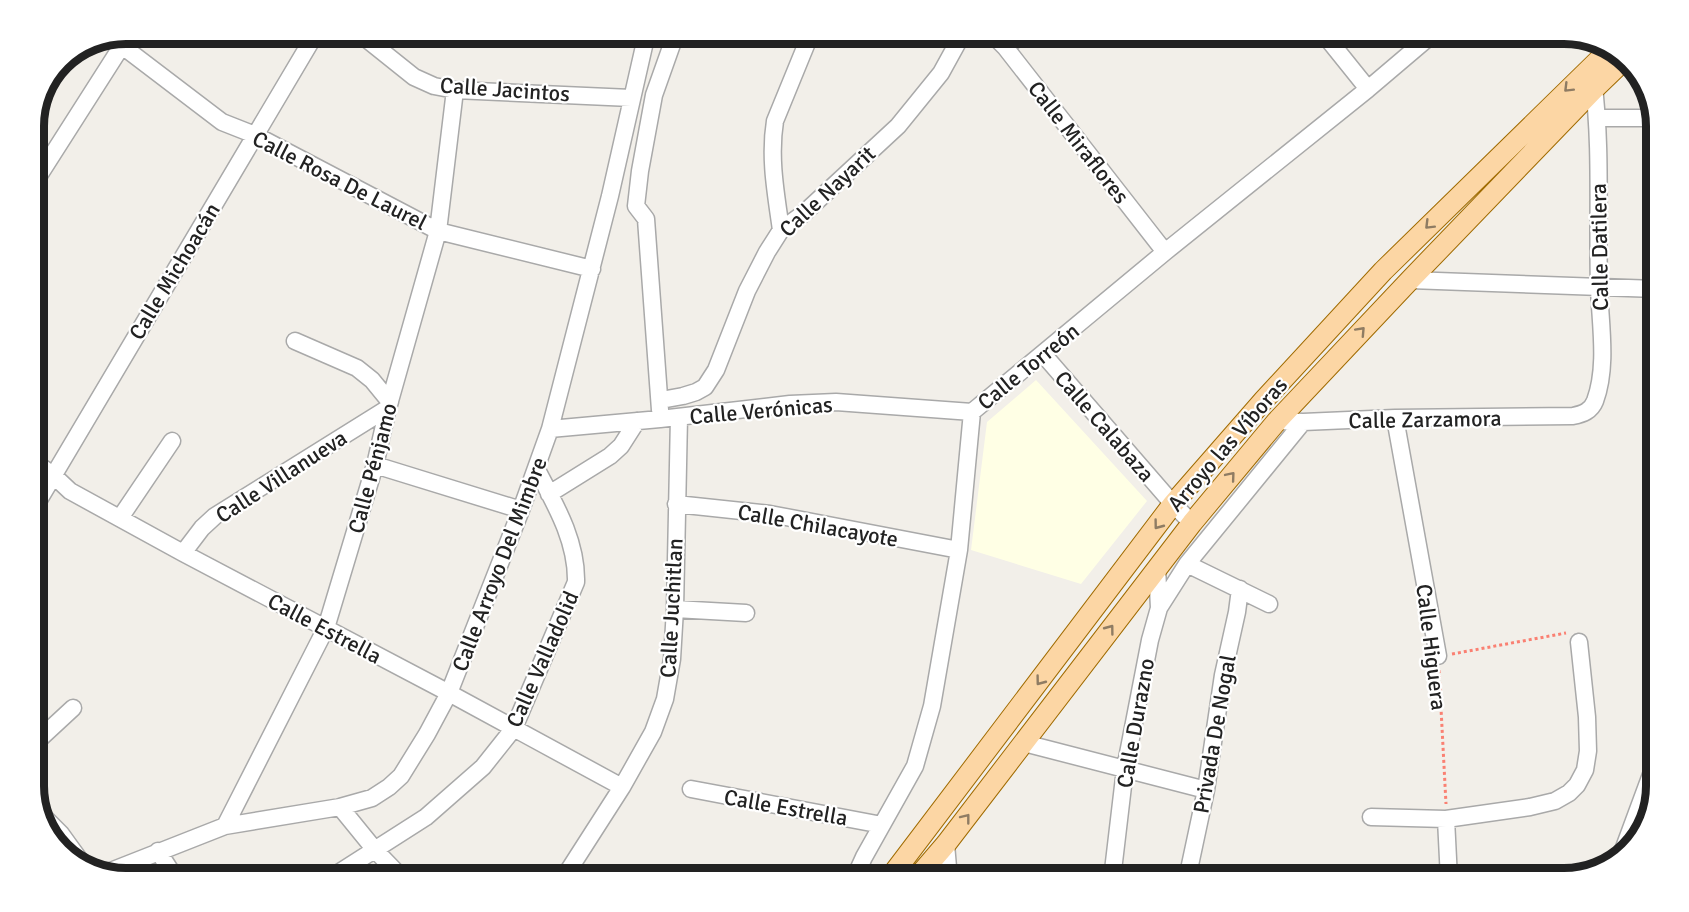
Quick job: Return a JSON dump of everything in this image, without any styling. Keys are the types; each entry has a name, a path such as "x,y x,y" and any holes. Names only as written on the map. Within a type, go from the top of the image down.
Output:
{"main road":[{"name":"Arroyo las Víboras","path":"897,868 1173,504 1263,401 1383,271 1604,55"},
{"name":"Arroyo las Víboras","path":"925,868 1191,523 1277,421 1618,65"}],"street":[{"path":"44,167 119,44"},
{"name":"Calle Rosa De Laurel","path":"128,44 222,122 255,135 438,231 592,269"},
{"name":"Calle Michoacán","path":"44,491 309,44"},
{"name":"Calle Jacintos","path":"373,44 414,77 434,86 455,90 631,98"},
{"name":"Calle Arroyo Del Mimbre","path":"117,868 225,826 340,807 372,798 401,776 449,693 521,510 550,429 592,269 644,44"},
{"path":"636,206 654,95 672,44"},
{"path":"780,230 771,159 773,136 776,121 807,44"},
{"name":"Calle Nayarit","path":"661,400 683,396 705,387 716,370 747,291 780,230 803,214 898,126 941,74 957,44"},
{"name":"Calle Miraflores","path":"1002,44 1165,252"},
{"path":"1005,47 1009,44"},
{"path":"1332,44 1368,89"},
{"name":"Calle Torreón","path":"859,868 915,766 924,735 936,685 959,550 972,412 1421,44"},
{"name":"Calle Datilera","path":"1574,416 1585,413 1593,404 1598,391 1602,360 1598,118 1592,66"},
{"name":"Calle Pénjamo","path":"225,826 326,628 375,465 389,405 438,231 455,90"},
{"path":"1598,118 1645,118"},
{"path":"626,127 647,133"},
{"path":"609,196 636,206 646,219 661,400 660,419"},
{"path":"1410,280 1645,289"},
{"path":"295,340 357,368 372,380 389,405"},
{"name":"Calle Calabaza","path":"1043,354 1191,523"},
{"name":"Calle Verónicas","path":"550,429 790,404 836,402 972,412"},
{"name":"Calle Villanueva","path":"183,553 202,528 215,516 389,405"},
{"name":"Calle Zarzamora","path":"1277,421 1574,416"},
{"name":"Calle Juchitlan","path":"575,868 652,732 665,699 672,659 675,609 679,417"},
{"name":"Calle Higuera","path":"1395,418 1438,657"},
{"path":"549,494 621,447 637,421"},
{"path":"1160,608 1187,564 1303,422"},
{"path":"120,518 172,441"},
{"path":"375,465 521,510"},
{"name":"Calle Valladolid","path":"346,868 426,817 483,767 514,728 576,582 577,567 571,541 536,468"},
{"name":"Calle Estrella","path":"44,469 70,490 183,553 449,693 622,788"},
{"name":"Calle Chilacayote","path":"676,504 770,514 959,550"},
{"path":"1187,564 1269,604"},
{"name":"Calle Durazno","path":"1113,868 1125,769 1150,640 1160,608 1157,567"},
{"name":"Privada De Nogal","path":"1189,868 1206,790 1223,675 1240,589"},
{"path":"675,609 746,613"},
{"path":"1371,817 1446,819 1530,807 1555,801 1569,793 1577,785 1585,770 1588,751 1587,717 1579,642"},
{"path":"44,735 73,708"},
{"path":"1024,742 1206,790"},
{"name":"Calle Estrella","path":"691,789 882,825"},
{"path":"1628,836 1646,789"},
{"path":"340,807 392,868"},
{"path":"1446,819 1448,868"},
{"path":"55,828 69,845"},
{"path":"946,843 948,868"},
{"path":"158,851 169,868"}],"path":[{"path":"1438,657 1561,633 1569,633 1579,642"},
{"name":"Calle Higuera","path":"1438,657 1446,819"}],"shaded area":[{"path":"1036,380 1147,501 1081,584 971,550 987,422"}]}
